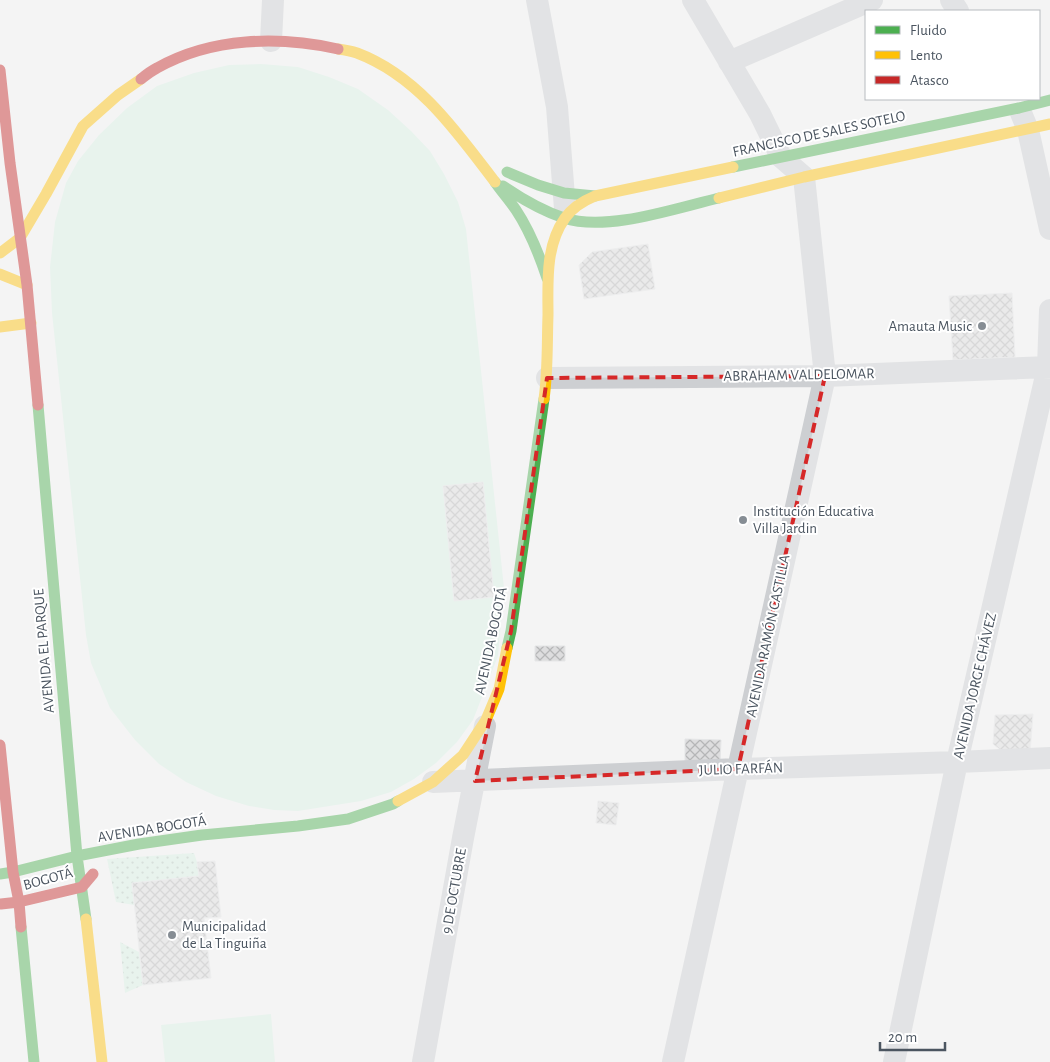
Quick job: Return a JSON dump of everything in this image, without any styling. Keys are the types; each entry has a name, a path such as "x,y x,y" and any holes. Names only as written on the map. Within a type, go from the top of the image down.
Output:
{"street":[{"path":"271,41 273,0"},
{"path":"537,0 557,107 565,218"},
{"path":"693,0 760,114 781,157 804,177"},
{"path":"729,62 872,0"},
{"name":"FRANCISCO DE SALES SOTELO","path":"20,238 60,170 83,126 118,95 157,68 193,52 234,43 271,41 315,44 356,53 376,62 418,90 471,151 516,210 538,251 548,280"},
{"name":"AVENIDA EL PARQUE","path":"0,70 31,323 77,856 102,1062"},
{"name":"FRANCISCO DE SALES SOTELO","path":"548,280 551,252 556,235 565,218 580,202 594,196 781,157 1016,103 1050,100"},
{"path":"1016,103 1028,130 1050,229"},
{"path":"493,179 522,198 565,218 588,222 610,222 653,214 804,177 1050,124"},
{"name":"FRANCISCO DE SALES SOTELO","path":"471,151 492,165 538,185 564,193 594,196"},
{"path":"10,163 25,172"},
{"path":"41,174 60,170"},
{"name":"AVENIDA RAMÓN CASTILLA","path":"673,1062 825,376 804,177"},
{"path":"0,253 20,238"},
{"path":"0,274 27,285"},
{"name":"AVENIDA BOGOTÁ","path":"0,874 139,844 348,819 393,804 433,782 463,755 486,720 499,689 511,631 547,378 548,280"},
{"name":"AVENIDA JORGE CHÁVEZ","path":"894,1062 957,762 1049,367 1050,310"},
{"path":"0,327 31,323"},
{"name":"ABRAHAM VALDELOMAR","path":"547,378 825,376 1049,367"},
{"name":"9 DE OCTUBRE","path":"423,1062 486,720"},
{"path":"0,745 13,872 19,902 34,1062"},
{"name":"JULIO FARFÁN","path":"433,782 1050,758"},
{"name":"BOGOTÁ","path":"1,904 19,902 82,886 114,849"}],"highlighted area":[{"path":"825,376 738,769 475,781 511,631 547,378"}],"green space":[{"path":"261,64 298,67 329,77 358,89 388,110 430,151 458,202 466,229 504,588 498,656 473,720 457,742 436,763 414,779 391,792 361,801 298,811 249,806 216,796 186,782 159,764 135,740 110,708 91,663 86,635 52,313 50,267 55,222 66,183 78,161 99,135 127,108 157,86 194,73 229,65"},
{"path":"194,853 199,876 132,884 134,905 116,902 107,859"},
{"path":"120,942 139,952 143,985 125,993"},
{"path":"271,1014 275,1062 165,1062 161,1025"}],"building":[{"path":"648,244 655,289 584,299 579,265 592,252"},
{"name":"Amauta Music","path":"1012,293 1015,357 953,360 949,296"},
{"path":"483,482 494,597 454,601 443,486"},
{"path":"535,646 565,646 565,661 535,661"},
{"path":"1033,714 1030,753 1004,753 993,744 995,715"},
{"path":"685,739 721,740 720,762 685,761"},
{"path":"598,801 619,803 616,825 596,823"},
{"name":"Municipalidad de La Tinguiña","path":"215,861 221,917 204,918 211,978 143,985 132,883 199,876 197,862"}],"traffic: fast":[{"path":"733,167 1050,100"},
{"path":"507,172 564,193 595,196"},
{"path":"495,182 526,226 547,278"},
{"path":"503,186 548,212 581,222 600,222 642,217 719,198"},
{"path":"507,648 544,399"},
{"path":"38,405 77,856 86,919"},
{"path":"0,874 139,844 348,819 398,801"},
{"path":"21,927 34,1062"}],"traffic: slow":[{"path":"338,49 357,53 379,63 417,91 451,125 495,182"},
{"path":"0,253 20,238 83,126 118,95 141,79"},
{"path":"719,198 804,177 1050,124"},
{"path":"544,399 547,368 549,265 554,240 568,214 578,205 595,196 733,167"},
{"path":"0,274 27,285"},
{"path":"0,327 31,323"},
{"path":"398,801 433,782 463,755 486,720 499,689 507,648"},
{"path":"86,919 102,1062"}],"traffic: jam":[{"path":"141,79 155,69 178,58 200,50 223,45 269,41 293,42 338,49"},
{"path":"0,70 10,163 27,285 38,405"},
{"path":"0,745 13,872 19,902 21,927"},
{"path":"1,904 19,902 82,887 93,874"}],"place":[{"name":"Amauta Music","path":"982,326"},
{"name":"Institución Educativa Villa Jardin","path":"743,520"},
{"name":"Municipalidad de La Tinguiña","path":"172,935"}]}
